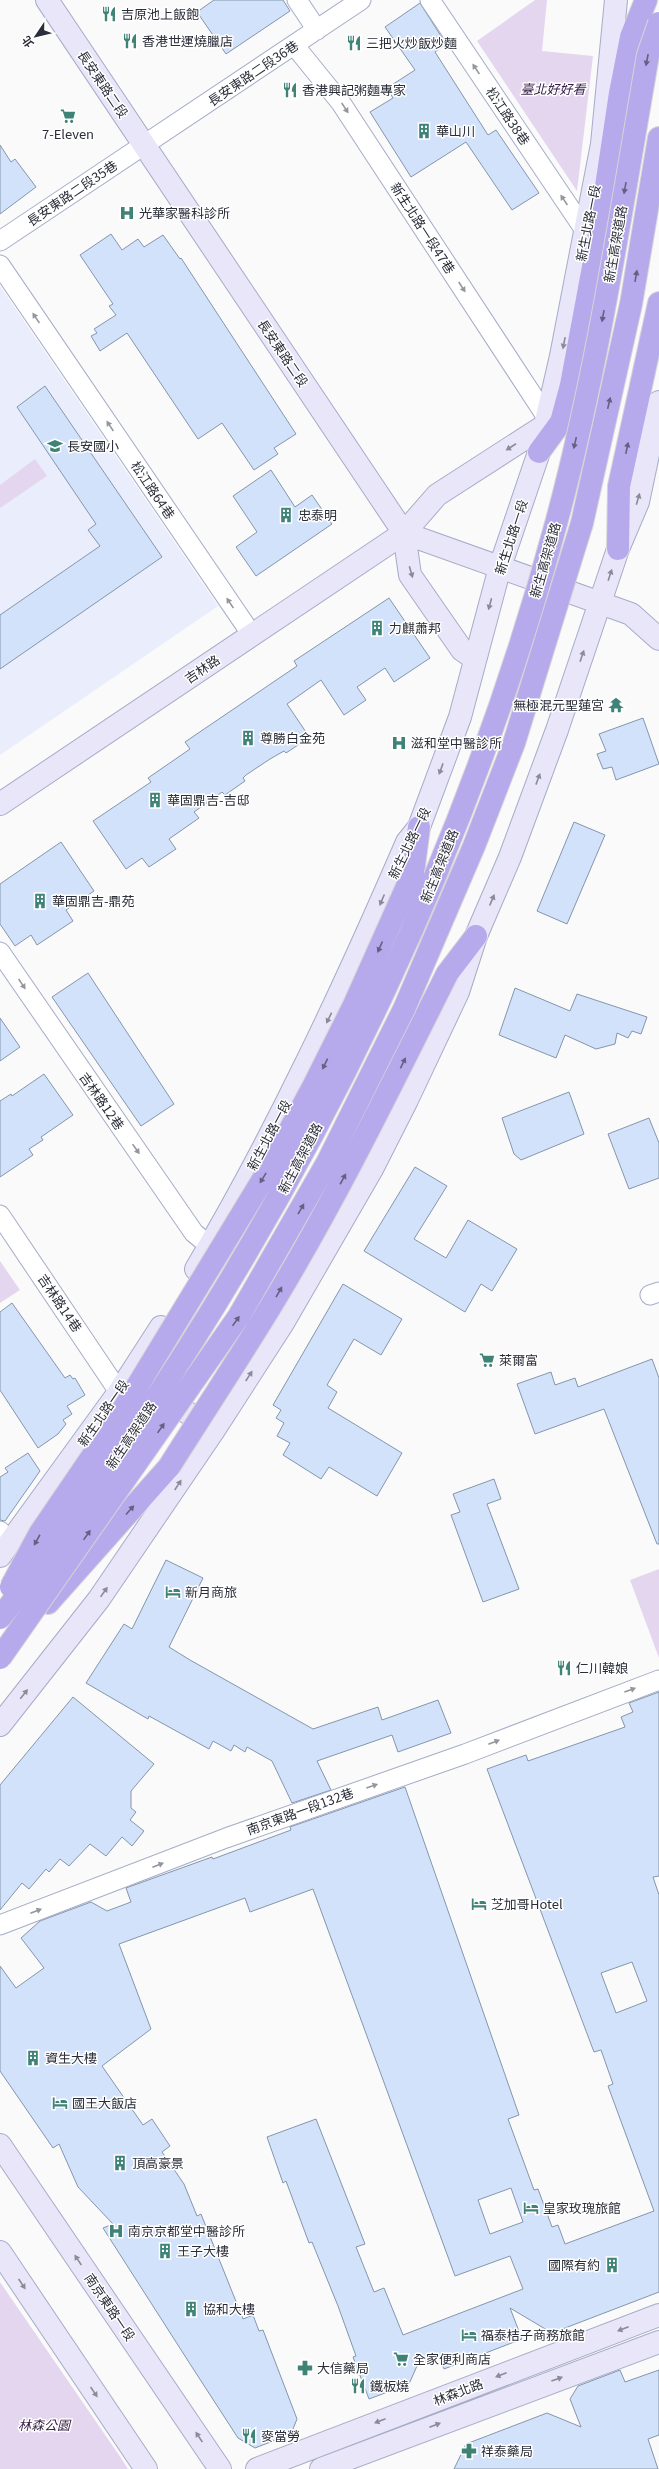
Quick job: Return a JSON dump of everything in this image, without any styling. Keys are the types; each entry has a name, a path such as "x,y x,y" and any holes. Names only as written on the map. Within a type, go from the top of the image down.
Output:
{"highway":[{"path":"539,452 561,422 571,385 598,240 631,37 646,0"},
{"name":"新生高架道路","path":"0,1618 72,1523 184,1357 236,1273 325,1111 397,964 428,892 467,797 510,681 557,519 595,361 648,55 659,23"},
{"name":"新生高架道路","path":"6,1651 239,1316 327,1163 404,1009 468,860 517,735 582,523 631,304 659,138"},
{"path":"618,549 619,486 659,303"},
{"path":"0,1607 40,1533 112,1426 265,1176 337,1039 413,873 419,827"},
{"path":"6,1651 169,1467 271,1306 313,1234 385,1099 447,974 476,936"}],"street":[{"name":"長安東路二段","path":"46,0 404,533"},
{"path":"297,0 317,30"},
{"name":"長安東路二段36巷","path":"144,145 362,0"},
{"name":"松江路38巷","path":"430,0 586,232"},
{"name":"新生北路一段","path":"3,1544 38,1505 120,1392 210,1246 305,1068 340,995 407,842 419,827 460,718 500,567 539,452 561,356 602,144 616,0"},
{"path":"612,50 625,0"},
{"name":"新生北路一段47巷","path":"294,45 341,103 545,421"},
{"name":"長安東路二段35巷","path":"0,241 144,145"},
{"name":"松江路64巷","path":"0,265 252,635"},
{"path":"0,1725 99,1599 214,1430 283,1323 372,1169 458,992 476,936 510,857 601,602 618,549 638,502 659,402"},
{"name":"吉林路","path":"0,804 404,533 437,495 545,421"},
{"path":"475,659 462,650 410,575 404,533 601,602 631,614 659,639"},
{"name":"吉林路12巷","path":"0,952 194,1233 210,1246"},
{"name":"吉林路14巷","path":"0,1215 120,1392"},
{"path":"210,1246 217,1274 152,1374 161,1396 214,1430"},
{"path":"38,1505 55,1506 136,1400 161,1396"},
{"name":"南京東路一段132巷","path":"0,1925 226,1838 465,1754 659,1680"},
{"name":"南京東路一段","path":"0,2145 220,2469"},
{"path":"0,2252 146,2469"},
{"name":"林森北路","path":"257,2469 659,2315"},
{"name":"林森北路","path":"321,2469 553,2380 659,2342"}],"shaded area":[{"name":"長安國小","path":"0,286 218,606 0,755"}],"green space":[{"name":"臺北好好看","path":"535,0 547,0 542,51 593,56 577,191 477,41"},
{"path":"35,459 47,476 0,508 0,485"},
{"path":"0,1261 20,1290 0,1303"},
{"path":"659,1569 659,1658 630,1580"},
{"name":"林森公園","path":"0,2282 121,2458 128,2469 0,2469"}],"building":[{"path":"214,0 283,0 290,11 226,54 197,12"},
{"path":"420,3 446,44 435,52 488,135 496,130 539,193 512,210 466,142 411,177 370,112 393,98 387,88 415,70 385,27"},
{"path":"0,145 11,162 15,159 36,187 0,214"},
{"path":"111,234 122,250 138,239 144,247 163,235 180,259 181,258 296,434 274,448 278,454 254,470 222,423 198,439 127,333 100,351 91,336 97,333 94,329 116,315 109,306 113,304 80,255"},
{"path":"45,386 162,557 0,669 0,615 100,546 88,530 96,524 17,407"},
{"name":"忠泰明","path":"271,470 295,507 312,495 332,524 256,576 236,547 257,532 233,496"},
{"path":"389,598 430,658 394,682 385,668 357,687 366,700 344,715 321,680 287,704 308,735 305,737 307,739 286,753 284,751 270,759 246,775 243,778 245,781 225,795 222,792 194,812 199,818 169,839 176,849 149,867 142,858 126,869 93,821 151,782 148,778 190,749 185,742 297,666 294,661"},
{"path":"643,718 659,764 616,780 612,767 603,769 597,754 606,751 599,734"},
{"path":"574,822 605,835 567,924 537,911"},
{"name":"華固鼎吉-鼎苑","path":"61,842 94,891 66,910 73,921 37,945 31,935 15,946 0,924 0,884"},
{"path":"88,973 174,1104 141,1126 52,997"},
{"path":"515,988 570,1011 577,994 647,1017 641,1034 632,1031 628,1038 617,1033 615,1044 596,1049 565,1035 556,1058 499,1035"},
{"path":"0,1018 20,1047 0,1061"},
{"path":"44,1074 73,1115 41,1137 43,1140 29,1149 33,1155 0,1177 0,1101 11,1094 12,1096"},
{"path":"569,1092 584,1134 521,1160 514,1154 502,1118"},
{"path":"649,1118 659,1143 659,1178 629,1189 608,1134"},
{"path":"415,1167 447,1186 414,1239 446,1258 468,1220 517,1249 492,1291 481,1284 465,1312 364,1251"},
{"path":"343,1284 402,1319 381,1355 354,1339 327,1385 337,1392 328,1408 402,1453 377,1496 329,1467 321,1479 283,1455 290,1443 277,1436 284,1423 276,1418 281,1410 273,1405"},
{"path":"12,1303 65,1378 70,1375 73,1379 75,1378 85,1395 67,1406 72,1414 63,1420 66,1424 58,1434 38,1448 0,1390 0,1312"},
{"path":"652,1359 659,1378 659,1544 657,1544 604,1409 535,1434 517,1384 551,1372 555,1385 575,1378 578,1387"},
{"path":"28,1453 40,1471 5,1521 0,1520 0,1477 8,1472 5,1468"},
{"path":"494,1479 501,1499 487,1504 519,1589 483,1602 451,1515 460,1512 453,1494"},
{"path":"166,1560 203,1578 169,1647 190,1660 313,1729 378,1707 382,1720 438,1700 451,1733 398,1752 392,1735 317,1761 331,1790 292,1803 272,1761 247,1747 245,1752 234,1745 231,1751 213,1741 209,1749 149,1716 148,1719 86,1683 124,1624 132,1629"},
{"path":"659,1692 659,1876 653,1877 659,1895 659,2292 552,2333 510,2308 522,2339 444,2369 439,2358 417,2366 409,2384 369,2399 353,2357 356,2356 338,2306 312,2242 309,2243 286,2181 283,2183 267,2137 316,2119 365,2244 356,2247 374,2292 384,2288 403,2335 523,2289 510,2256 455,2276 313,1889 250,1912 245,1898 119,1944 151,2029 102,2066 143,2125 152,2119 170,2146 162,2152 184,2184 197,2216 201,2214 243,2319 253,2315 259,2331 263,2330 297,2419 291,2434 255,2448 238,2438 103,2228 113,2224 78,2187 59,2144 53,2148 0,2071 0,1966 16,1988 44,1968 21,1938 40,1921 91,1902 107,1911 131,1902 126,1888 212,1857 213,1859 291,1830 290,1827 405,1787 519,2115 508,2119 534,2190 538,2189 552,2227 558,2225 565,2244 654,2211 608,2086 613,2084 601,2050 594,2052 487,1769 526,1755 528,1761 625,1727 621,1717 633,1712 629,1703","holes":["632,1962 647,2001 616,2013 601,1973","511,2188 523,2222 490,2234 478,2200"]},
{"path":"73,1697 154,1764 131,1791 131,1808 136,1812 130,1820 144,1831 132,1846 122,1837 106,1856 90,1844 69,1866 60,1859 49,1872 46,1869 29,1889 22,1883 0,1910 0,1785"},
{"path":"620,2370 625,2382 659,2370 659,2435 648,2439 658,2469 454,2469 466,2444 547,2413 581,2427 570,2399 578,2386"}],"place":[{"name":"吉原池上飯飽","path":"109,14"},
{"name":"香港世運燒臘店","path":"130,41"},
{"name":"三把火炒飯炒麵","path":"354,43"},
{"name":"香港興記粥麵專家","path":"290,90"},
{"name":"7-Eleven","path":"68,116"},
{"name":"華山川","path":"424,131"},
{"name":"光華家醫科診所","path":"127,213"},
{"name":"長安國小","path":"55,446"},
{"name":"忠泰明","path":"286,515"},
{"name":"力麒蕭邦","path":"377,628"},
{"name":"無極混元聖蓮宮","path":"616,705"},
{"name":"尊勝白金苑","path":"248,738"},
{"name":"滋和堂中醫診所","path":"399,743"},
{"name":"華固鼎吉-吉邸","path":"155,800"},
{"name":"華固鼎吉-鼎苑","path":"40,901"},
{"name":"萊爾富","path":"487,1360"},
{"name":"新月商旅","path":"173,1592"},
{"name":"仁川韓娘","path":"564,1668"},
{"name":"芝加哥Hotel","path":"479,1904"},
{"name":"資生大樓","path":"33,2058"},
{"name":"國王大飯店","path":"60,2103"},
{"name":"頂高豪景","path":"120,2163"},
{"name":"皇家玫瑰旅館","path":"531,2208"},
{"name":"南京京都堂中醫診所","path":"116,2231"},
{"name":"王子大樓","path":"165,2251"},
{"name":"國際有約","path":"612,2265"},
{"name":"協和大樓","path":"191,2309"},
{"name":"福泰桔子商務旅館","path":"469,2335"},
{"name":"全家便利商店","path":"401,2359"},
{"name":"大信藥局","path":"305,2368"},
{"name":"鐵板燒","path":"358,2386"},
{"name":"麥當勞","path":"249,2436"},
{"name":"祥泰藥局","path":"469,2451"}]}
